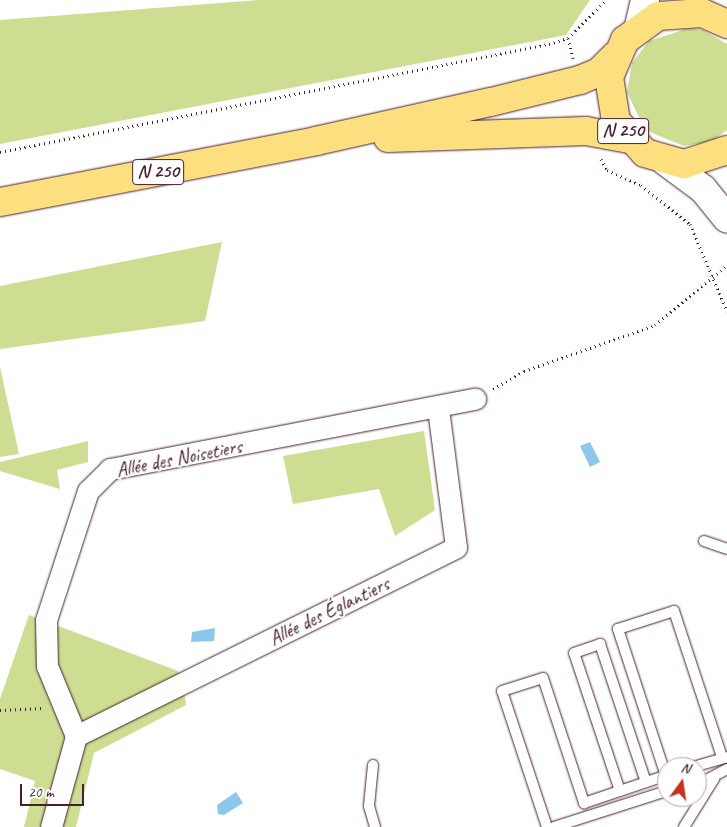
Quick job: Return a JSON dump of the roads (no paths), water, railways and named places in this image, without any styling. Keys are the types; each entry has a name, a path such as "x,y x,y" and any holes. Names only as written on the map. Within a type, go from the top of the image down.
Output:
{"main road":[{"path":"639,26 645,0"},
{"path":"697,0 724,22"},
{"path":"639,26 679,11 724,22"},
{"name":"N 250","path":"0,202 316,142 580,80 599,72 615,56 639,26"},
{"name":"N 250","path":"615,56 609,100 629,139"},
{"name":"N 250","path":"316,142 540,131 586,131 629,139 665,161 703,161 727,150"},
{"path":"665,161 725,214"},
{"path":"725,214 727,182"}],"street":[{"name":"Allée des Noisetiers","path":"76,736 61,707 46,659 50,599 88,492 110,469 438,409 475,399"},
{"name":"Allée des Églantiers","path":"76,736 456,547 438,409"},
{"path":"51,827 76,736"}],"lane":[{"path":"704,542 727,548"},
{"path":"661,757 618,629 674,611 725,757 707,763"},
{"path":"620,791 574,653 600,644 646,782"},
{"path":"547,827 502,691 543,678 584,803 657,778"},
{"path":"373,765 369,806 375,827"},
{"path":"707,782 727,769"},
{"path":"684,827 714,779"},
{"path":"554,827 657,795"}],"water":[{"path":"590,442 600,462 590,467 580,446"},
{"path":"215,628 214,641 191,642 192,632"},
{"path":"236,792 243,803 224,815 218,814 217,805"}]}
